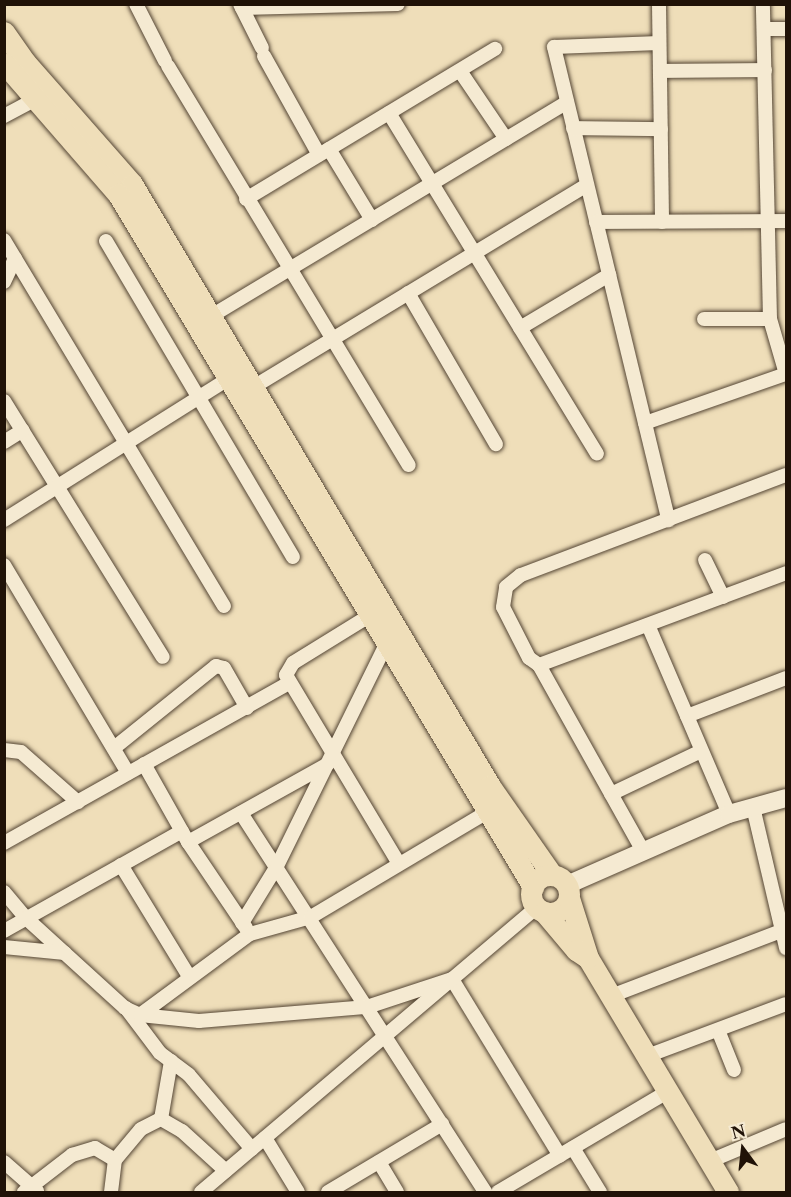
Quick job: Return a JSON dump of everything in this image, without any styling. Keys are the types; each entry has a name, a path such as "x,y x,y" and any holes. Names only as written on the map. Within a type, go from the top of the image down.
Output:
{"main road":[{"path":"4,32 57,99 115,161 213,315 490,786 562,886 588,958 728,1192"},
{"path":"4,63 118,194 487,812 538,902 576,950 588,958"},
{"path":"538,902 537,880 562,886"},
{"path":"538,902 559,910 562,886"}],"street":[{"path":"136,4 166,64 409,465"},
{"path":"372,220 324,152 263,52 241,6 398,4"},
{"path":"659,4 662,222"},
{"path":"645,423 786,374 770,319 763,4"},
{"path":"764,30 786,29"},
{"path":"659,43 554,47 668,520"},
{"path":"246,199 495,50"},
{"path":"460,70 506,139"},
{"path":"660,71 765,70"},
{"path":"4,116 34,100"},
{"path":"213,315 567,102"},
{"path":"389,113 597,454"},
{"path":"573,128 661,129"},
{"path":"255,386 587,185"},
{"path":"596,222 786,221"},
{"path":"4,240 224,606"},
{"path":"106,242 293,557"},
{"path":"4,282 15,258"},
{"path":"520,328 609,275"},
{"path":"408,294 496,444"},
{"path":"704,320 770,319"},
{"path":"4,520 228,379"},
{"path":"4,401 163,657"},
{"path":"4,442 23,430"},
{"path":"643,851 539,665 529,658 503,607 506,587 521,575 786,475"},
{"path":"705,560 723,597"},
{"path":"4,565 128,773"},
{"path":"539,665 786,573"},
{"path":"369,616 293,663 286,675 330,759 399,864"},
{"path":"648,625 729,814"},
{"path":"140,1014 190,978 246,929 386,644"},
{"path":"114,748 216,666 224,668 248,708"},
{"path":"687,716 786,678"},
{"path":"4,843 289,683"},
{"path":"4,750 21,752 78,802"},
{"path":"611,794 701,751"},
{"path":"4,932 121,865 241,813 330,759"},
{"path":"144,764 185,836 246,929"},
{"path":"562,886 729,814 786,798"},
{"path":"753,807 786,948"},
{"path":"246,929 311,917 487,812"},
{"path":"241,813 311,917 485,1192"},
{"path":"121,865 190,978"},
{"path":"4,892 26,918 125,1008 144,1035 189,1075 252,1149"},
{"path":"201,1192 452,979 538,902"},
{"path":"611,996 781,931"},
{"path":"4,947 66,954"},
{"path":"125,1008 140,1014 199,1021 367,1007 452,979"},
{"path":"452,979 567,1152 600,1192"},
{"path":"647,1056 786,1004"},
{"path":"718,1029 734,1070"},
{"path":"161,1119 171,1061"},
{"path":"498,1192 669,1091"},
{"path":"111,1192 115,1160 141,1129 161,1119"},
{"path":"161,1119 182,1131 226,1171"},
{"path":"328,1192 442,1124"},
{"path":"710,1161 786,1129"},
{"path":"265,1138 298,1192"},
{"path":"4,1162 31,1191 72,1155 96,1148 115,1160"},
{"path":"379,1162 397,1192"}]}
